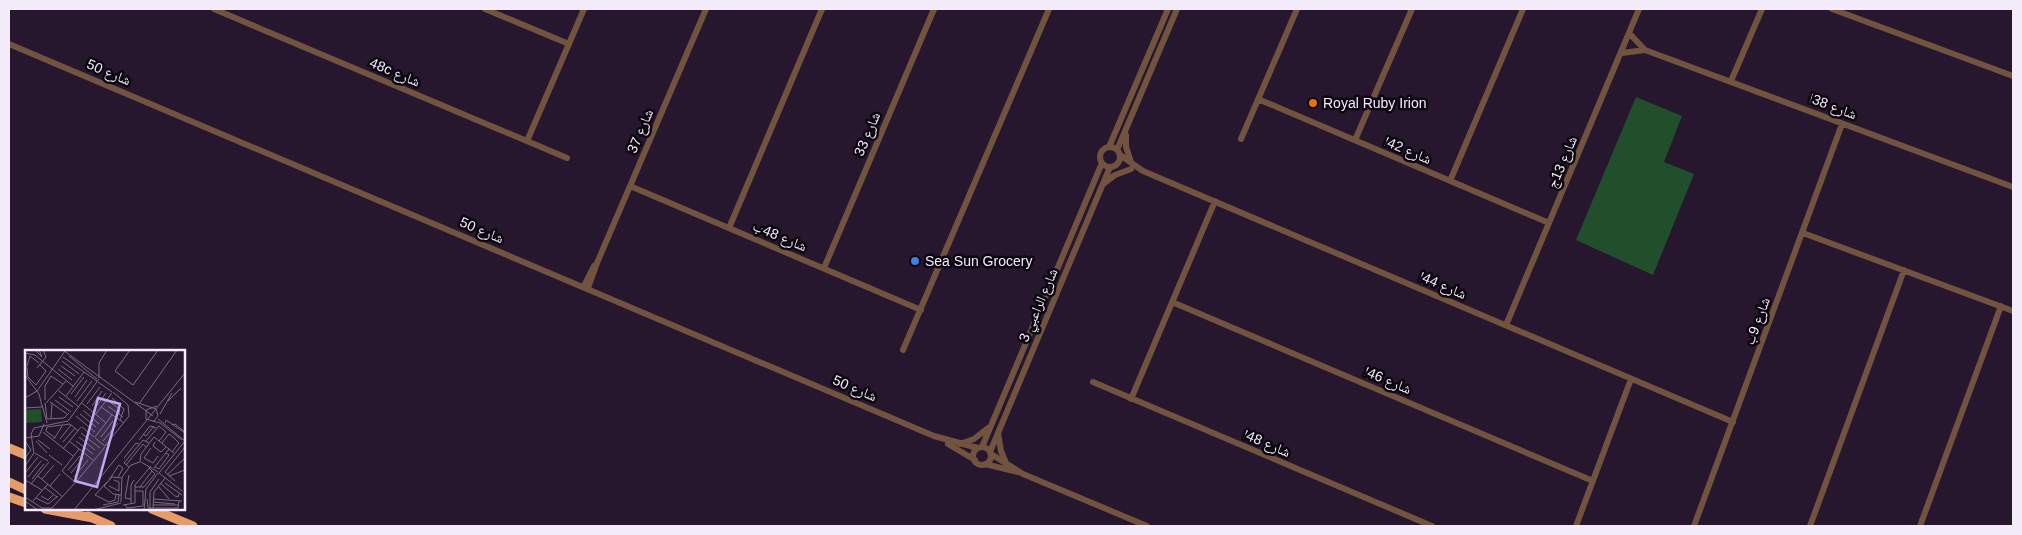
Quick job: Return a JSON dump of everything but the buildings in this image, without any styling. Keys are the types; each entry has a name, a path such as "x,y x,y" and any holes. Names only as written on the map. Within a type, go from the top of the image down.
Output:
{"highway":[{"path":"9,448 25,455"},
{"path":"9,482 25,490"},
{"path":"9,497 25,503"},
{"path":"50,510 93,518"},
{"path":"73,510 110,526"},
{"path":"154,510 193,526"}],"street":[{"name":"48c شارع","path":"214,9 567,158"},
{"path":"485,9 569,44"},
{"path":"527,142 584,9"},
{"name":"شارع 37","path":"586,287 590,272 597,264 706,9"},
{"path":"729,228 822,9"},
{"name":"شارع 33","path":"824,268 934,9"},
{"path":"903,350 1049,9"},
{"path":"1168,9 1109,146 1101,153 1102,163 1112,166 1118,162 1126,130 1178,9"},
{"path":"1241,139 1296,9"},
{"path":"1355,140 1412,9"},
{"path":"1450,181 1524,9"},
{"name":"شارع 13ج","path":"1506,325 1639,9"},
{"path":"1731,81 1762,9"},
{"path":"1832,9 2013,76"},
{"name":"شارع 38ا","path":"1629,33 1645,50 2013,187"},
{"name":"شارع 50","path":"9,42 934,436 980,448"},
{"name":"شارع 38ا","path":"1622,53 1645,50"},
{"name":"شارع 42ا","path":"1258,99 1549,223"},
{"name":"شارع 9ب","path":"1694,526 1842,124"},
{"path":"1102,185 1131,166 1126,147 1126,130"},
{"path":"1109,146 1119,153"},
{"name":"شارع 44ا","path":"1119,153 1131,166"},
{"name":"شارع الراعبي 3","path":"980,448 1102,163"},
{"name":"شارع 44ا","path":"1112,166 1131,166 1733,422"},
{"name":"شارع الراعبي 3","path":"990,453 1102,185 1112,166"},
{"name":"شارع 48ب","path":"630,186 921,310"},
{"path":"1131,399 1214,202"},
{"path":"1803,233 2013,311"},
{"path":"1810,526 1904,270"},
{"name":"شارع 46ا","path":"1172,302 1593,481"},
{"path":"1920,526 2001,306"},
{"path":"1576,526 1631,379"},
{"name":"شارع 48ا","path":"1092,382 1432,526"},
{"path":"960,444 974,439 991,426"},
{"path":"998,431 1001,450 1006,463"},
{"name":"شارع 50","path":"934,436 975,460"},
{"path":"1023,474 990,453 987,448 980,448 974,454 975,460 979,464 1023,474 1147,526"},
{"path":"985,464 989,461 990,453"}],"green space":[{"path":"1636,97 1682,116 1664,162 1694,174 1653,275 1576,240"}],"place":[{"name":"Royal Ruby Irion","path":"1313,103"},
{"name":"Sea Sun Grocery","path":"915,261"}]}
